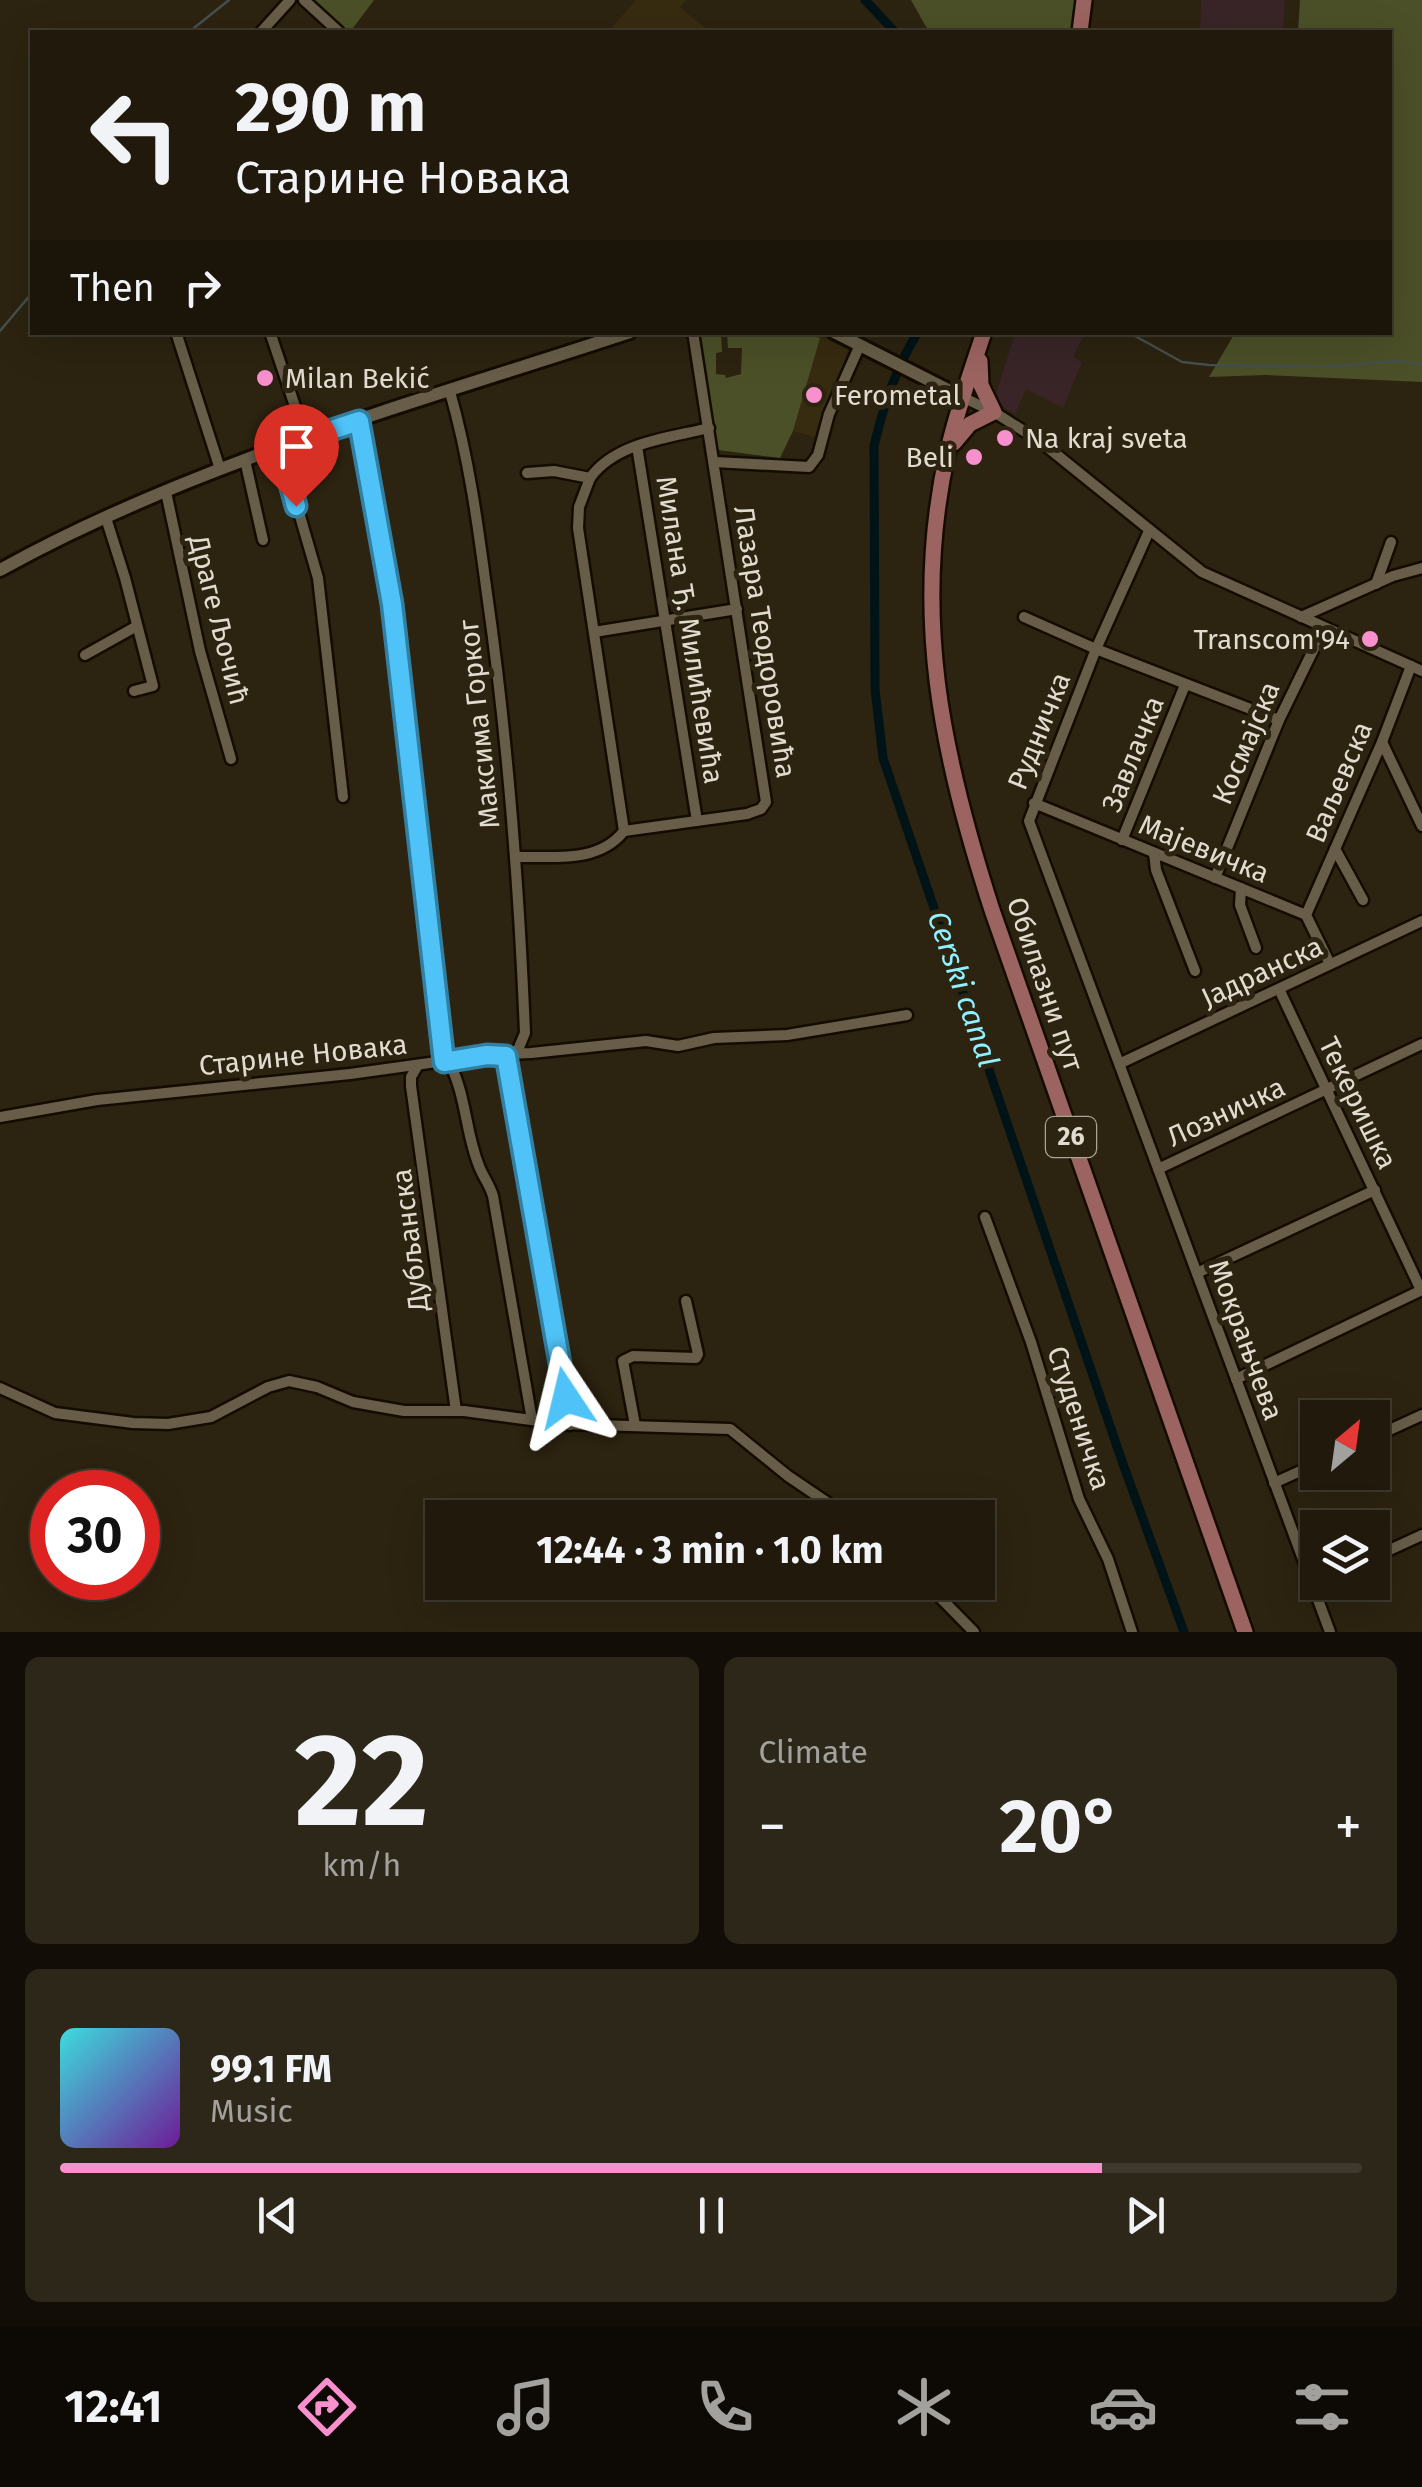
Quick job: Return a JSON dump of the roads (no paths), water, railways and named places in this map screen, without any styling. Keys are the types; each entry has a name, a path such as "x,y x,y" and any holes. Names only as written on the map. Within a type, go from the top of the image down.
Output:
{"main road":[{"path":"1080,30 1084,0"},
{"name":"Обилазни пут","path":"983,335 947,454 934,554 933,652 944,738 958,800 992,910 1245,1632"},
{"path":"947,454 963,430 994,412 981,385 979,349"}],"street":[{"path":"263,30 290,0"},
{"path":"304,0 337,30"},
{"path":"177,335 220,469"},
{"path":"271,335 306,439"},
{"path":"0,570 106,518 220,469 621,335"},
{"name":"Лазара Теодоровића","path":"516,857 598,852 624,831 755,812 766,802 694,335"},
{"path":"840,335 994,412 1041,442 1202,572 1417,668"},
{"name":"Лазара Теодоровића","path":"714,462 804,468 812,465 860,345"},
{"name":"Максима Горког","path":"450,392 465,454 504,712 526,1033 511,1054 570,1424"},
{"path":"359,421 392,604 447,1062 465,1102 478,1166 489,1180 532,1420"},
{"path":"624,831 578,507 590,478 604,463 637,446 709,428"},
{"name":"Милана Ђ. Милићевића","path":"637,446 698,821"},
{"path":"280,447 318,578 342,797"},
{"path":"245,460 264,540"},
{"path":"527,473 554,471 590,478"},
{"name":"Драге Љочић","path":"166,492 200,651 232,759"},
{"path":"106,518 153,686 134,691"},
{"name":"Рудничка","path":"1120,1063 1029,821 1096,649 1149,530"},
{"path":"1376,586 1391,542"},
{"path":"1300,617 1392,576 1422,568"},
{"path":"594,632 737,610"},
{"path":"1024,617 1279,720"},
{"path":"85,655 137,626"},
{"name":"Космајска","path":"1215,878 1279,720 1324,628"},
{"name":"Ваљевска","path":"1306,915 1417,668"},
{"name":"Завлачка","path":"1122,840 1185,685"},
{"path":"1382,742 1422,826"},
{"name":"Мајевичка","path":"1034,802 1306,915"},
{"path":"1335,849 1364,900"},
{"path":"1154,853 1156,870 1195,972"},
{"path":"1240,888 1240,905 1256,948"},
{"path":"1306,915 1330,964"},
{"name":"Јадранска","path":"1120,1063 1422,921"},
{"name":"Текеришка","path":"1279,989 1422,1290"},
{"name":"Старине Новака","path":"0,1117 97,1100 487,1055 646,1041 678,1046 714,1038 786,1035 907,1015"},
{"path":"1419,1046 1422,1060"},
{"name":"Лозничка","path":"1158,1169 1419,1046"},
{"name":"Мокрањчева","path":"1120,1063 1300,1544"},
{"name":"Дубљанска","path":"418,1065 411,1086 456,1412"},
{"path":"1198,1273 1375,1190"},
{"name":"Студеничка","path":"985,1218 1031,1342 1079,1498 1108,1559 1132,1632"},
{"path":"1236,1379 1422,1290"},
{"path":"634,1425 624,1361 633,1356 696,1358 686,1300"},
{"path":"0,1388 55,1413 133,1423 168,1424 211,1417 289,1381 371,1406 416,1412 456,1412 570,1424 730,1429 823,1500"},
{"path":"1390,1430 1422,1415"},
{"path":"1274,1483 1300,1471"},
{"path":"1390,1550 1422,1535"},
{"path":"943,1600 974,1632"},
{"name":"Мокрањчева","path":"1321,1600 1330,1632"}],"waterway":[{"path":"192,30 229,0"},
{"name":"Cerski canal","path":"865,0 893,30"},
{"path":"0,331 30,295"},
{"name":"Cerski canal","path":"916,335 891,388 874,446 875,689 883,758 1184,1632"},
{"path":"1133,335 1182,362 1209,365 1324,367 1395,361 1422,364"}],"place":[{"name":"Milan Bekić","path":"265,378"},
{"name":"Ferometal","path":"814,395"},
{"name":"Na kraj sveta","path":"1005,438"},
{"name":"Beli","path":"974,457"},
{"name":"Transcom'94","path":"1370,639"}]}
